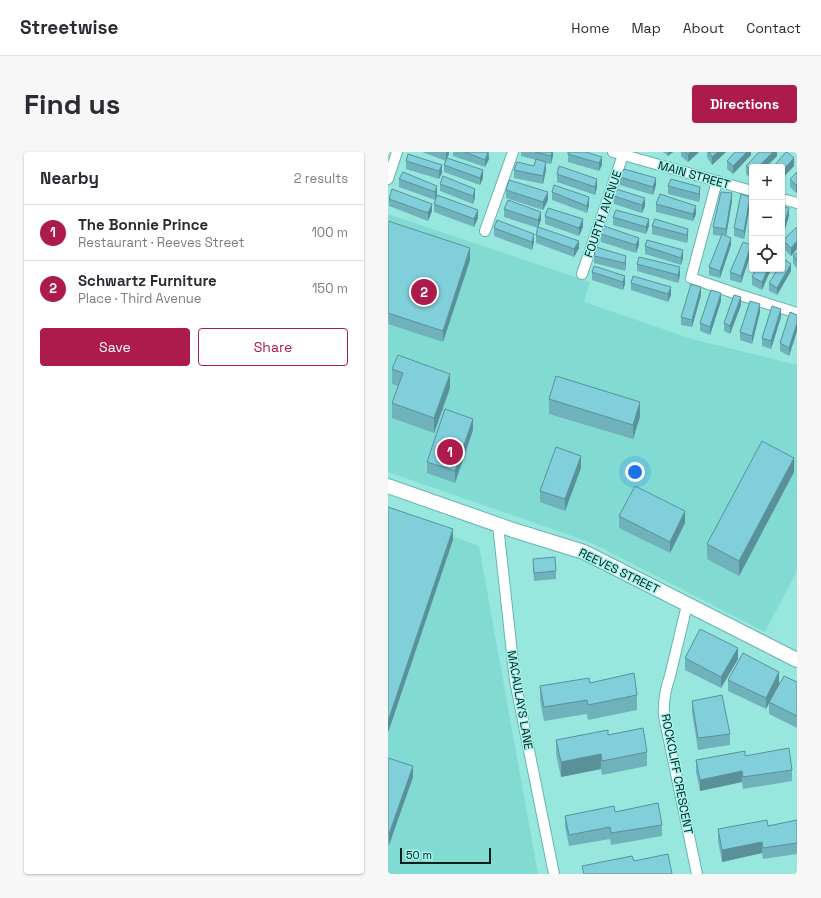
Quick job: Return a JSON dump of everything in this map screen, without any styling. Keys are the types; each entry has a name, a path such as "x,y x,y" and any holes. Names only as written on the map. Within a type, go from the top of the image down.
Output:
{"street":[{"path":"388,179 397,152"},
{"path":"485,231 513,152"},
{"name":"MAIN STREET","path":"618,153 749,190"},
{"name":"FOURTH AVENUE","path":"582,274 618,153"},
{"path":"717,181 691,278 797,313"},
{"path":"785,200 797,203"},
{"name":"REEVES STREET","path":"388,486 513,530 584,552 797,660"},
{"name":"MACAULAYS LANE","path":"498,524 515,681 554,874"},
{"name":"ROCKCLIFF CRESCENT","path":"687,605 670,676 666,685 663,705 696,874"}],"shaded area":[{"path":"388,214 590,282 584,302 692,339 797,365 797,571 765,632 592,543 388,472"},
{"path":"388,513 479,546 538,874 388,874"}],"building":[{"path":"465,152 488,152 485,160"},
{"path":"535,152 552,152 551,156"},
{"path":"568,152 586,152 602,157 599,163 568,154"},
{"path":"709,152 718,152 712,157"},
{"path":"735,152 747,152 733,166 727,161"},
{"path":"759,152 773,152 761,164 749,164 749,168 746,166"},
{"path":"786,152 794,158 785,168 785,164 776,164"},
{"path":"408,154 442,165 439,171 406,161"},
{"path":"447,158 483,170 480,178 444,165"},
{"path":"536,159 546,162 543,176 514,170 517,162 534,166"},
{"path":"559,166 597,179 595,187 557,174"},
{"path":"624,169 656,178 653,187 620,177"},
{"path":"403,172 437,186 435,192 399,179"},
{"path":"797,172 797,184 796,185 790,179"},
{"path":"443,176 475,189 473,196 440,184"},
{"path":"671,179 700,187 699,194 668,186"},
{"path":"509,180 548,192 543,202 506,190"},
{"path":"554,185 589,197 587,206 552,192"},
{"path":"392,189 432,204 428,213 389,199"},
{"path":"616,189 645,198 642,205 614,196"},
{"path":"721,192 732,193 726,229 713,227"},
{"path":"660,194 696,206 693,214 656,204"},
{"path":"741,194 749,197 744,231 734,228"},
{"path":"437,195 478,210 474,219 434,204"},
{"path":"508,200 541,212 538,220 504,209"},
{"path":"785,207 789,208 785,221"},
{"path":"548,208 583,219 579,228 545,216"},
{"path":"616,210 649,219 646,227 613,217"},
{"path":"655,219 688,229 687,235 652,226"},
{"path":"497,220 534,234 532,242 494,228"},
{"path":"388,221 470,248 443,331 388,313"},
{"path":"604,226 639,238 636,245 601,234"},
{"path":"538,227 579,241 574,249 536,235"},
{"path":"797,227 797,241 791,248 785,242 785,238"},
{"path":"722,234 731,238 720,271 709,267"},
{"path":"647,240 683,250 681,258 645,246"},
{"path":"743,242 749,244 749,251 741,276 730,272"},
{"path":"596,247 626,256 625,263 594,256"},
{"path":"797,253 797,261 793,255"},
{"path":"639,257 680,267 678,275 637,264"},
{"path":"785,260 791,264 777,288 769,283 776,272 785,272"},
{"path":"594,266 625,276 623,282 592,272"},
{"path":"754,272 767,272 762,282 752,277"},
{"path":"633,276 671,287 668,294 631,283"},
{"path":"691,284 701,287 692,320 681,317"},
{"path":"711,290 721,293 710,327 700,323"},
{"path":"734,295 741,297 730,326 724,323"},
{"path":"750,301 760,304 752,336 740,332"},
{"path":"772,306 781,309 771,341 762,338"},
{"path":"790,312 797,315 797,323 789,348 780,343"},
{"path":"398,355 450,374 434,418 392,403 403,373 392,369"},
{"path":"556,376 640,402 633,425 549,399"},
{"path":"445,409 473,419 455,471 427,462"},
{"path":"762,441 794,458 739,561 707,544"},
{"path":"556,447 581,456 565,499 540,491"},
{"path":"635,486 685,511 670,542 619,516"},
{"path":"388,507 453,529 388,721"},
{"path":"555,557 556,571 534,573 533,559"},
{"path":"700,629 738,648 721,677 685,658"},
{"path":"743,653 779,672 766,698 728,680"},
{"path":"634,673 637,695 588,705 587,700 544,707 540,686 589,678 590,683"},
{"path":"784,676 797,682 797,716 769,702"},
{"path":"722,695 730,734 698,738 692,701"},
{"path":"643,728 647,752 602,761 601,754 561,762 556,740 608,730 608,735"},
{"path":"789,748 792,770 743,777 742,771 700,780 696,760 745,751 745,756"},
{"path":"388,758 413,766 389,834 388,833"},
{"path":"658,803 662,825 611,833 610,827 569,835 565,816 614,806 615,812"},
{"path":"767,820 768,826 797,820 797,843 763,848 762,842 722,850 718,829"},
{"path":"668,854 672,874 584,874 582,866 632,856 634,861"}],"place":[{"name":"Schwartz Furniture","path":"424,292"},
{"name":"The Bonnie Prince","path":"450,452"}]}
